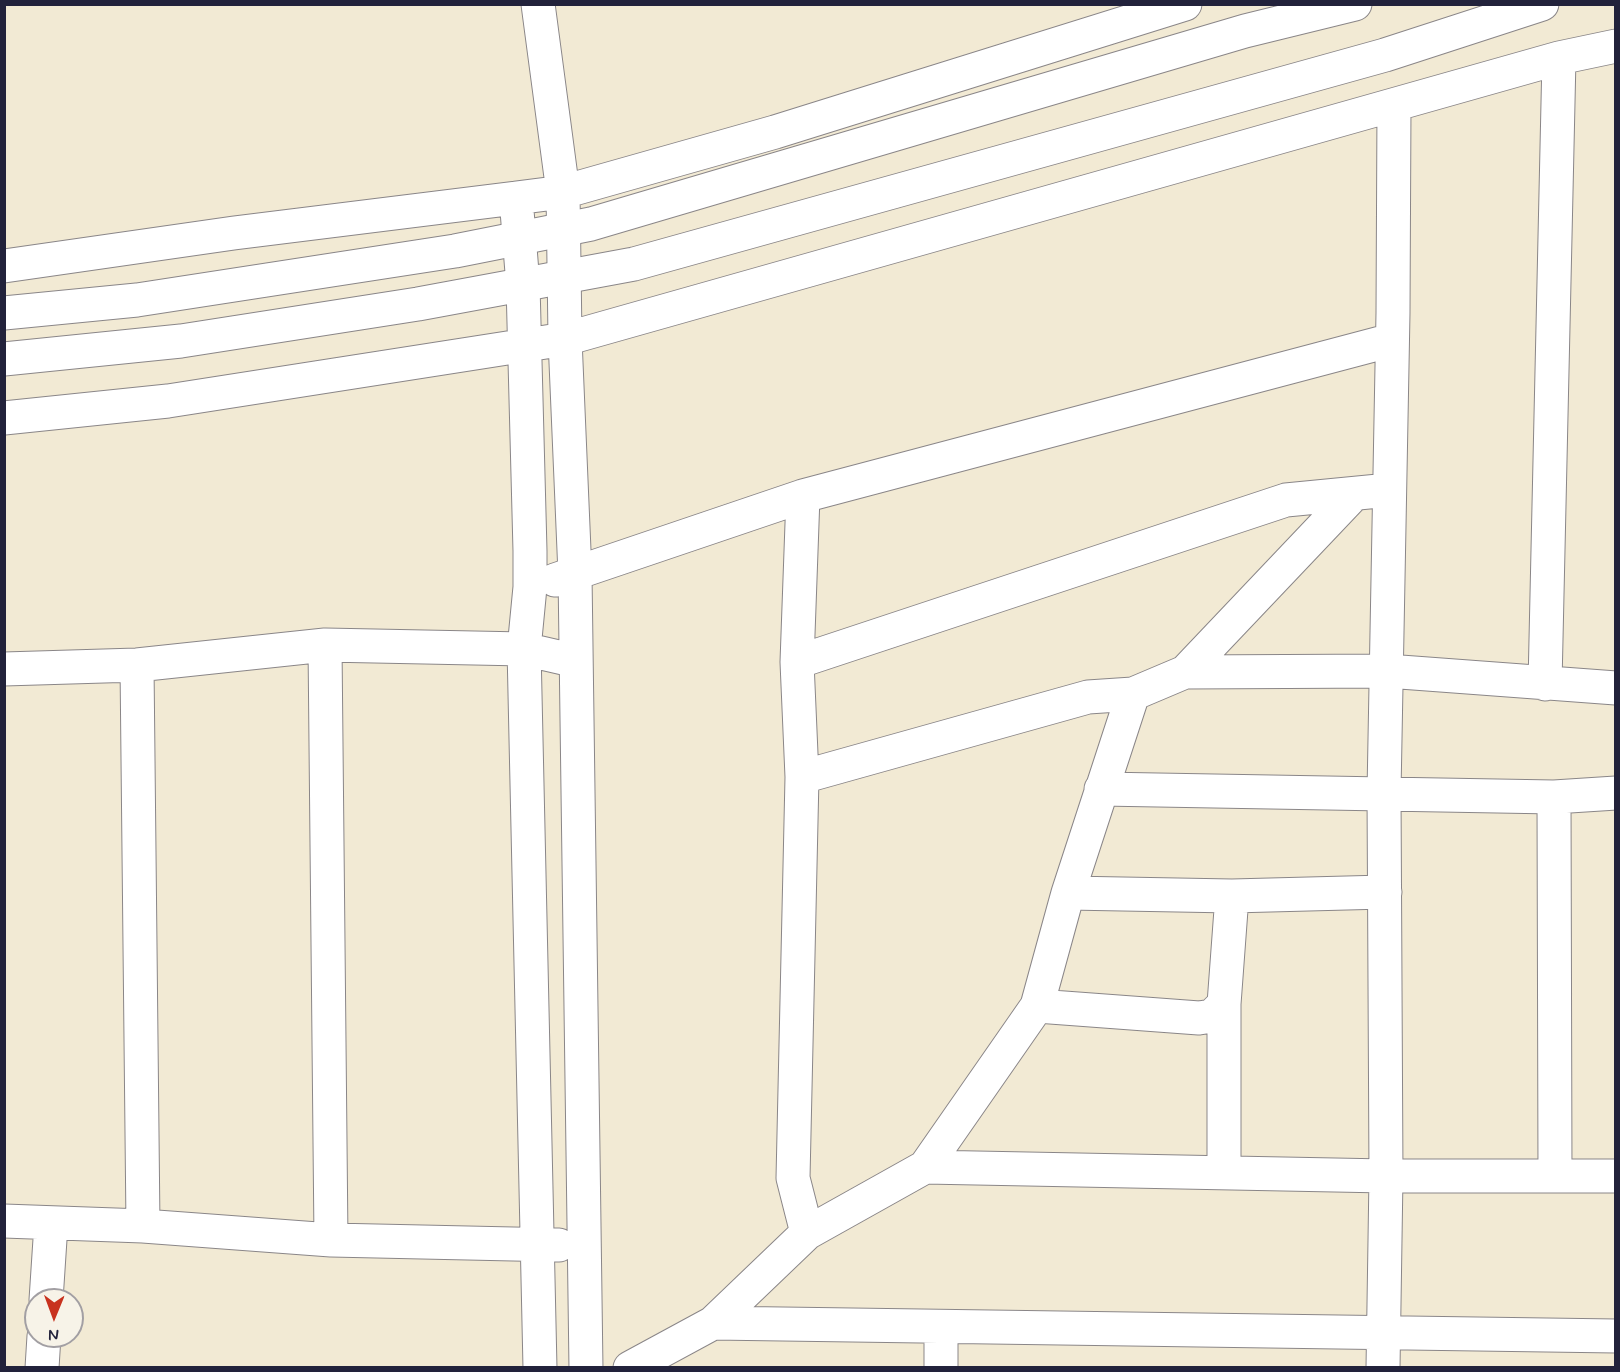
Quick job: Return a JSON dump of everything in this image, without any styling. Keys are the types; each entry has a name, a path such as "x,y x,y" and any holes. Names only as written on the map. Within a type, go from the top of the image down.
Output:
{"street":[{"path":"538,4 562,192 565,339 575,574 586,1368"},
{"path":"4,267 234,233 562,192 775,132 1185,4"},
{"path":"4,313 137,300 455,251 591,224 1245,31 1356,4"},
{"path":"4,359 181,341 418,304 634,264 1385,55 1542,4"},
{"path":"4,418 168,401 565,339 1559,58 1616,46"},
{"path":"1545,684 1559,58"},
{"path":"1383,1368 1386,1176 1384,792 1394,106"},
{"path":"516,198 523,285 530,587 524,649 540,1368"},
{"path":"530,587 575,574 803,496 1392,340"},
{"path":"797,662 1286,500 1389,490"},
{"path":"1185,672 1354,494"},
{"path":"803,496 797,662 802,777 793,1178 807,1233"},
{"path":"4,669 137,665 325,645 524,649 576,661"},
{"path":"325,645 331,1240"},
{"path":"137,665 143,1226"},
{"path":"802,777 1089,697 1133,693 1185,672 1387,671 1616,688"},
{"path":"630,1368 713,1323 807,1233 925,1167 1037,1006 1068,893 1133,693"},
{"path":"1101,789 1384,792 1554,797 1616,793"},
{"path":"1554,797 1556,1176"},
{"path":"1068,893 1232,896 1385,892"},
{"path":"1224,1173 1224,1004 1232,896"},
{"path":"1037,1006 1198,1018 1212,1016 1224,1004"},
{"path":"925,1167 1386,1176 1616,1176"},
{"path":"4,1221 143,1226 331,1240 538,1247 584,1244"},
{"path":"47,1288 51,1224"},
{"path":"713,1323 1616,1336"},
{"path":"941,1328 941,1368"},
{"path":"42,1368 43,1348"}]}
